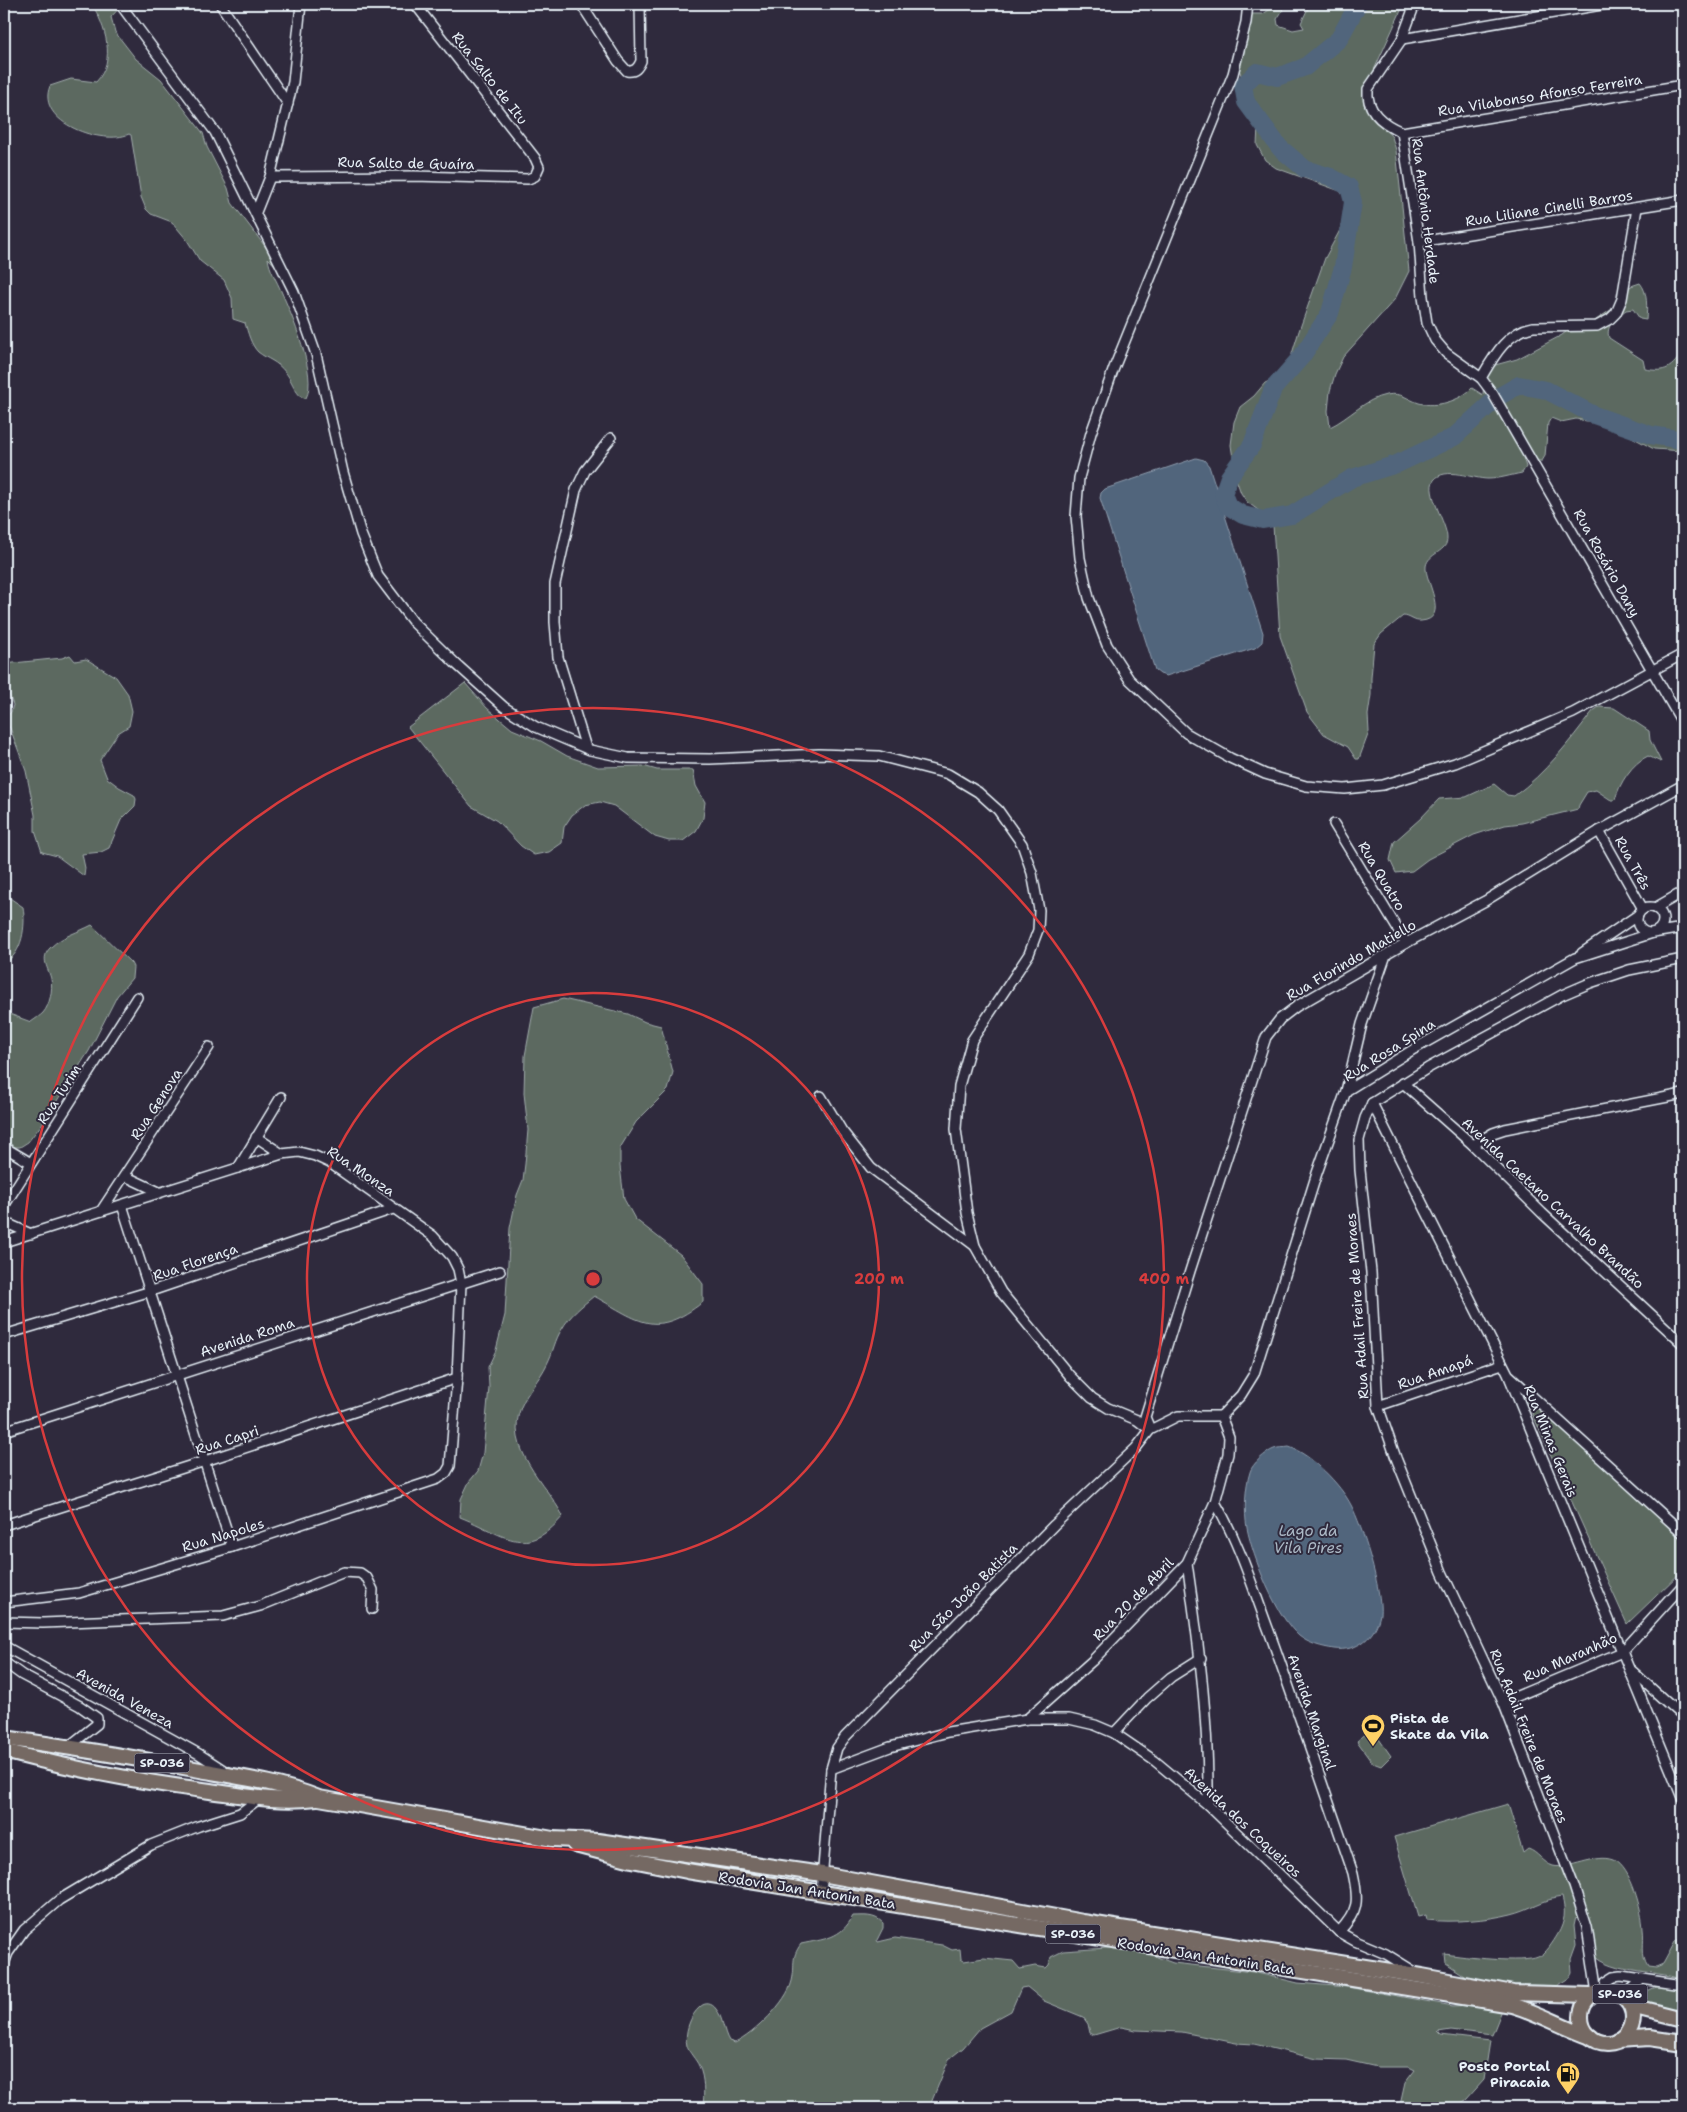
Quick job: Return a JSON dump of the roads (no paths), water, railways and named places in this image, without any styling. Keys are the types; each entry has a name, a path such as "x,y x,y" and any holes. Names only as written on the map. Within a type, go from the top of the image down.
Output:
{"main road":[{"name":"Rodovia Jan Antonin Bata","path":"4,1738 68,1747 231,1776 302,1791 319,1798 553,1839 632,1860 1512,2005 1533,2011 1572,2030 1605,2043 1618,2040 1650,2038 1683,2043"},
{"path":"68,1747 65,1760 68,1768"},
{"name":"Rodovia Jan Antonin Bata","path":"4,1751 68,1768 134,1781 260,1798 301,1800 319,1798"},
{"path":"226,1794 230,1788 231,1776"},
{"name":"Rodovia Jan Antonin Bata","path":"553,1839 598,1841 822,1874 1083,1922 1422,1976 1513,1993 1598,1993 1612,1991 1629,2003 1683,2019"},
{"name":"SP-036","path":"1590,2037 1584,2029 1581,2020 1582,2011 1586,2002 1598,1993"},
{"name":"SP-036","path":"1618,2040 1630,2030 1633,2014 1629,2003"}],"street":[{"path":"120,4 215,132 294,292 316,354 348,490 361,534 378,576 413,622 455,663 504,707 536,727 586,748 628,758 710,759 818,754 878,756 948,774 978,792 998,810 1022,844 1032,873 1039,910 1038,930 1029,954 972,1040 959,1086 956,1129 967,1213 975,1246 1002,1292 1070,1376 1092,1398 1108,1408 1137,1420 1150,1430"},
{"path":"220,4 288,104"},
{"path":"256,212 270,176 288,104 296,62 301,4"},
{"name":"Rua Salto de Itu","path":"415,4 538,162 539,170"},
{"path":"581,4 622,67 627,71 636,70 641,61 640,4"},
{"path":"1248,4 1246,22 1233,74 1114,368 1091,433 1079,478 1076,516 1080,558 1089,598 1107,645 1129,679 1186,732 1230,758 1265,774 1306,786 1345,789 1383,785 1455,763 1573,713 1683,654"},
{"name":"Rua Antônio Herdade","path":"1415,4 1402,39 1374,79 1368,90 1367,98 1370,108 1378,117 1389,126 1402,132 1419,242 1423,297 1428,323 1435,340 1446,353 1481,378 1493,394"},
{"path":"1402,39 1608,4"},
{"name":"Rua Vilabonso Afonso Ferreira","path":"1402,132 1683,85"},
{"name":"Rua Salto de Guaíra","path":"270,176 414,176 528,179 535,176 539,170"},
{"name":"Rua Liliane Cinelli Barros","path":"1419,242 1683,200"},
{"path":"1481,378 1496,353 1508,339 1523,328 1597,326 1610,319 1616,313 1622,299 1637,208"},
{"name":"Rua Rosário Dany","path":"1493,394 1683,724"},
{"path":"586,748 558,657 555,622 555,584 576,490 585,471 611,438"},
{"name":"Rua Florindo Matiello","path":"1150,1430 1145,1417 1193,1261 1266,1037 1280,1019 1297,1006 1406,943 1485,901 1599,831 1683,785"},
{"name":"Rua Quatro","path":"1334,824 1406,943"},
{"name":"Rua Três","path":"1599,831 1641,912"},
{"path":"1575,958 1641,912 1655,908 1683,892"},
{"path":"1641,912 1637,922 1640,929 1646,933 1653,933 1659,930 1663,918 1655,908"},
{"name":"Rua Rosa Spina","path":"1221,1416 1241,1395 1254,1374 1317,1173 1346,1091 1414,1048 1575,958 1653,933 1683,928"},
{"path":"1346,1091 1362,1024 1386,955"},
{"path":"1372,1103 1403,1083 1562,995 1629,970 1683,959"},
{"name":"Rua Turim","path":"4,1206 137,997"},
{"name":"Rua Genova","path":"101,1211 209,1047"},
{"name":"Avenida Caetano Carvalho Brandão","path":"1403,1083 1473,1145 1542,1213 1683,1344"},
{"path":"1473,1145 1488,1135 1506,1128 1683,1094"},
{"path":"821,1096 847,1138 871,1168 975,1246"},
{"path":"238,1168 281,1097"},
{"name":"Rua Minas Gerais","path":"1372,1103 1508,1374 1683,1800"},
{"name":"Rua Adail Freire de Moraes","path":"1372,1103 1365,1118 1359,1140 1360,1170 1371,1272 1378,1406 1396,1458 1442,1572 1503,1702 1574,1886 1587,1927 1598,1993"},
{"path":"256,1137 282,1154"},
{"path":"4,1147 31,1163"},
{"name":"Rua Monza","path":"4,1242 282,1154 299,1152 330,1163 433,1236 445,1248 458,1269 461,1283 457,1378 450,1466 446,1473"},
{"path":"125,1176 159,1192"},
{"path":"122,1205 232,1547"},
{"name":"Rua Florença","path":"4,1334 151,1291 393,1209"},
{"path":"4,1222 31,1234"},
{"name":"Avenida Roma","path":"4,1431 500,1271"},
{"name":"Rua Amapá","path":"1378,1406 1502,1364"},
{"path":"1508,1374 1683,1533"},
{"name":"Rua Capri","path":"4,1525 457,1378"},
{"name":"Rua São João Batista","path":"821,1892 831,1769 837,1748 845,1737 1046,1532 1136,1448 1150,1430 1178,1416 1221,1416"},
{"name":"Rua 20 de Abril","path":"1027,1719 1092,1661 1188,1563 1214,1502 1228,1454 1229,1437 1221,1416"},
{"name":"Rua Napoles","path":"4,1602 79,1593 232,1547 438,1478 446,1473"},
{"name":"Avenida Marginal","path":"1214,1502 1228,1524 1249,1577 1298,1711 1352,1873 1357,1893 1357,1905 1351,1918 1339,1932"},
{"path":"1188,1563 1207,1716 1208,1805"},
{"path":"4,1622 42,1624 223,1616 260,1606 344,1572 360,1573 367,1578 373,1590 372,1609"},
{"name":"Rua Maranhão","path":"1503,1702 1622,1652 1683,1585"},
{"name":"Avenida Veneza","path":"4,1646 199,1754 231,1776"},
{"path":"1114,1733 1147,1698 1171,1677 1201,1658"},
{"name":"Avenida Veneza","path":"4,1662 22,1675 80,1706 97,1718 97,1724 68,1747"},
{"path":"1629,1668 1683,1716"},
{"name":"Avenida dos Coqueiros","path":"831,1769 890,1747 948,1732 1027,1719 1069,1719 1095,1725 1114,1733 1155,1761 1208,1805 1339,1932 1386,1954 1422,1976"},
{"path":"4,1964 8,1953 24,1930 59,1900 151,1845 199,1826 240,1813 260,1798"},
{"path":"1598,1993 1606,1982 1614,1977 1621,1976 1683,1985"},
{"path":"1629,2003 1630,1990 1642,1979"}],"water":[{"path":"1196,458 1204,460 1209,466 1263,633 1262,642 1255,648 1166,676 1155,670 1100,498 1101,493 1105,489"},
{"name":"Lago da Vila Pires","path":"1289,1447 1316,1463 1340,1488 1356,1515 1366,1543 1378,1591 1380,1614 1370,1636 1358,1645 1350,1648 1334,1649 1316,1645 1299,1636 1290,1627 1274,1601 1254,1555 1246,1522 1245,1507 1248,1478 1253,1465 1260,1459 1277,1448"}],"waterway":[{"path":"1358,4 1339,39 1305,67 1277,77 1257,72 1243,85 1246,102 1280,148 1305,169 1331,177 1349,187 1353,202 1343,267 1330,313 1302,356 1273,389 1252,445 1229,477 1223,494 1228,506 1243,515 1263,520 1292,515 1352,478 1397,464 1454,437 1498,397 1519,385 1546,390 1594,415 1651,435 1683,440"}],"place":[{"name":"Pista de Skate da Vila","path":"1373,1747"},
{"name":"Posto Portal Piracaia","path":"1568,2095"}]}
